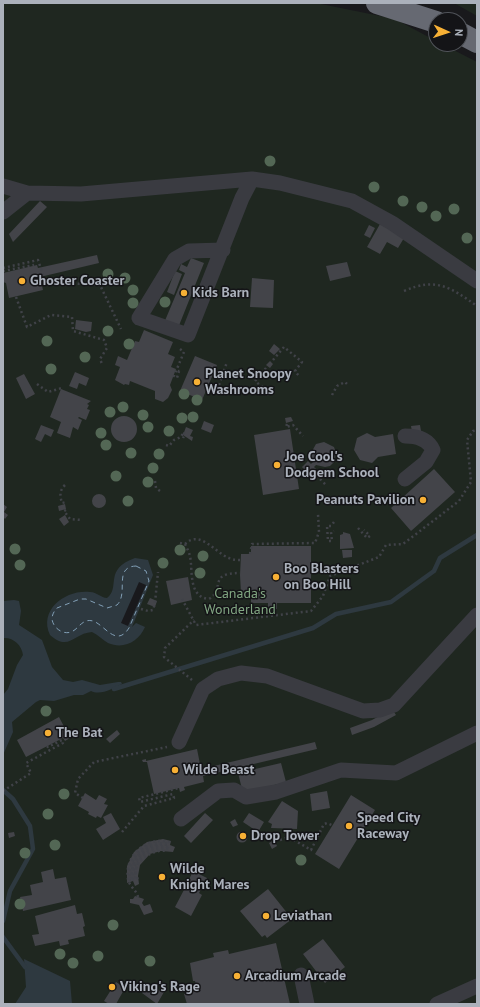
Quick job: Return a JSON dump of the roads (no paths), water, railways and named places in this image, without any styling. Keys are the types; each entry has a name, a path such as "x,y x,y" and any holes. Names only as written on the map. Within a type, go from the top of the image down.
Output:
{"highway":[{"path":"377,3 428,19"},
{"path":"468,37 477,42"}],"lane":[{"path":"223,250 189,251 175,259 139,318 188,335 223,250 242,198 252,179"},
{"path":"3,186 27,193 81,194 252,179 280,183 352,201 392,223 477,281"},
{"path":"3,212 27,193"},
{"path":"405,479 426,462 433,450 430,444 416,436 406,436"},
{"path":"177,744 202,689 218,679 241,673 266,676 363,711 380,710 394,705 477,615"},
{"path":"180,819 218,791 234,790 246,797 276,792 341,770 396,773 477,733"},
{"path":"300,974 307,1004"},
{"path":"437,1004 477,986"}],"waterway":[{"path":"114,689 313,628 336,614 391,602 434,571 440,558 477,535"},
{"path":"3,790 13,799 30,826 33,849 10,891 3,921"},
{"path":"3,937 25,967"}],"place":[{"name":"Ghoster Coaster","path":"22,281"},
{"name":"Kids Barn","path":"184,293"},
{"name":"Planet Snoopy Washrooms","path":"197,382"},
{"name":"Joe Cool's Dodgem School","path":"277,465"},
{"name":"Peanuts Pavilion","path":"423,500"},
{"name":"Boo Blasters on Boo Hill","path":"276,577"},
{"name":"The Bat","path":"48,733"},
{"name":"Wilde Beast","path":"175,770"},
{"name":"Speed City Raceway","path":"349,826"},
{"name":"Drop Tower","path":"243,836"},
{"name":"Wilde Knight Mares","path":"162,877"},
{"name":"Leviathan","path":"266,916"},
{"name":"Arcadium Arcade","path":"237,976"},
{"name":"Viking's Rage","path":"112,987"}],"park label":[{"name":"Canada's Wonderland","path":"240,602"}]}
